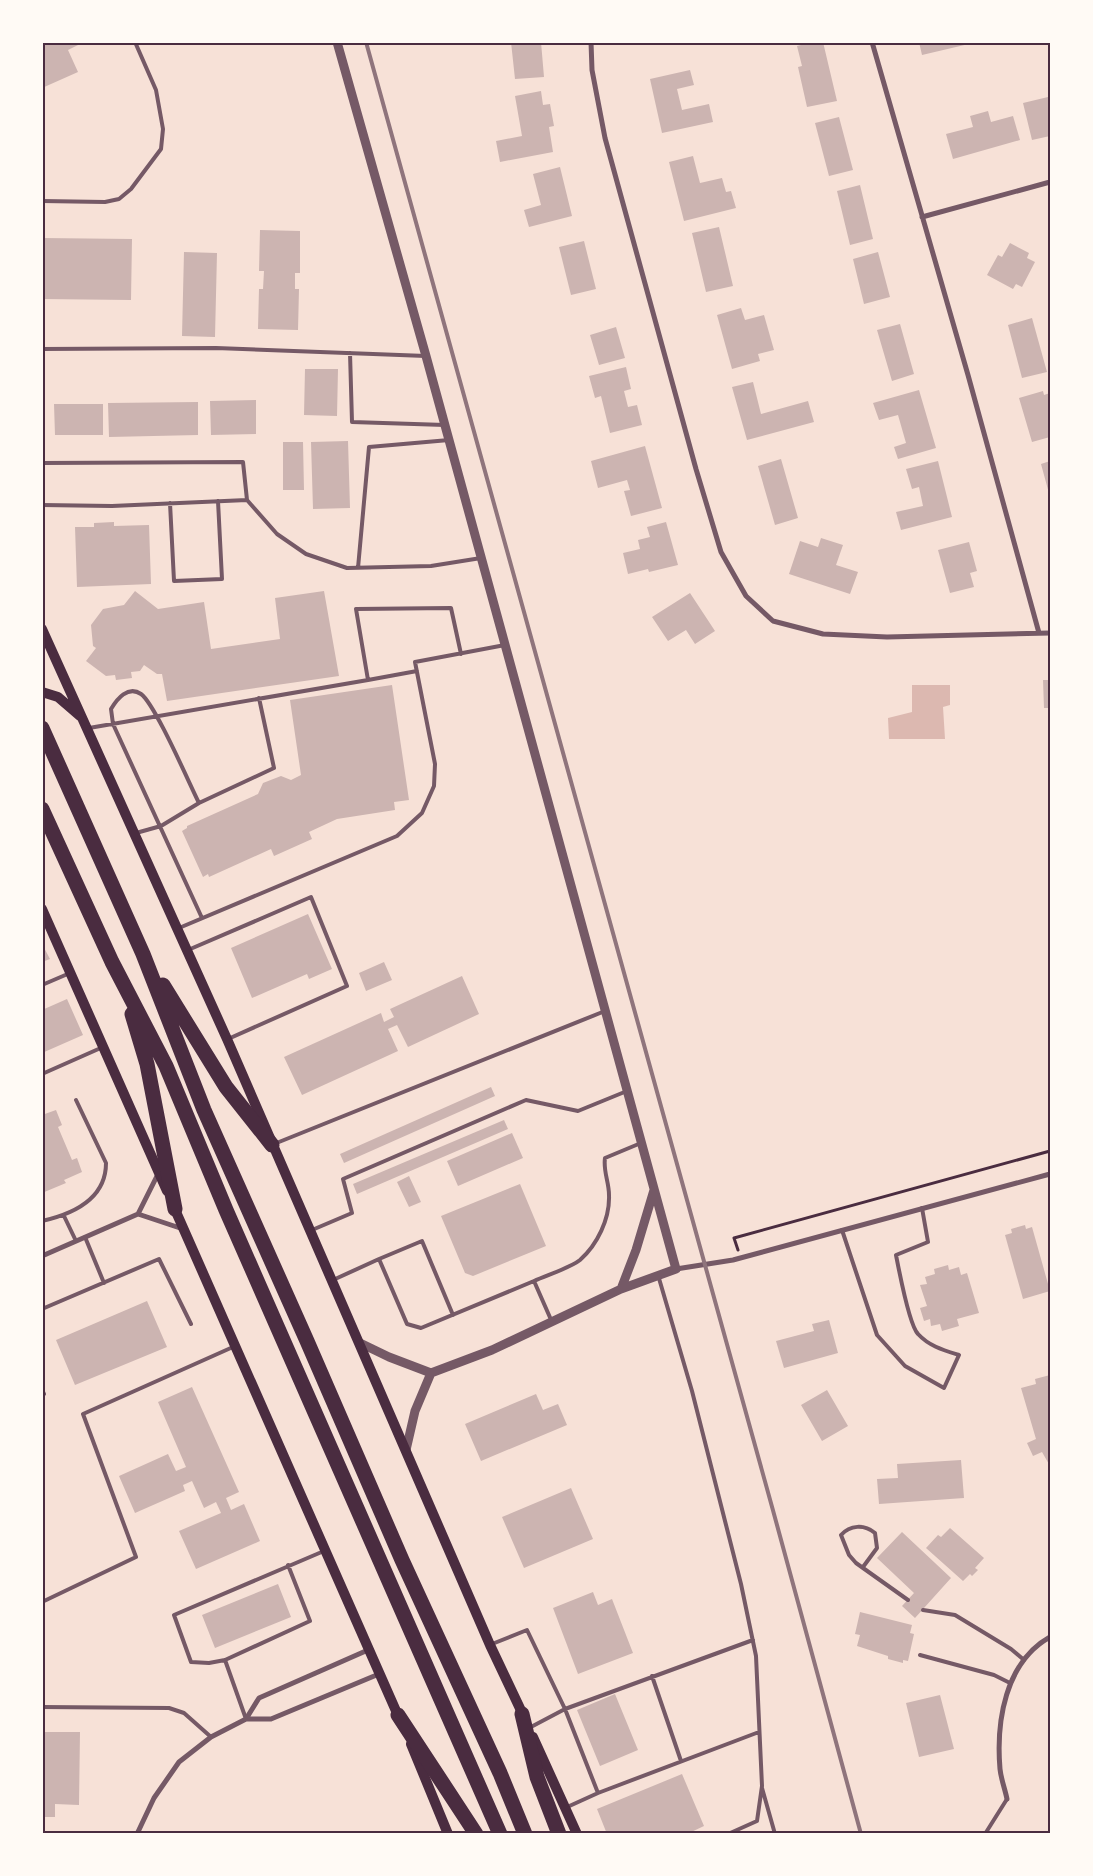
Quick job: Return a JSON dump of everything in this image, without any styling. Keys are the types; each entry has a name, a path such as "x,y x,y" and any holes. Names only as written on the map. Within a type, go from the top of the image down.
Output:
{"highway":[{"path":"42,728 143,954 208,1118 402,1560 500,1773 525,1834"},
{"path":"42,809 120,977 166,1066 226,1210 500,1834"},
{"path":"143,954 226,1086 272,1145"},
{"path":"120,977 147,1064 175,1209"},
{"path":"522,1714 537,1777 559,1834"},
{"path":"398,1715 476,1834"}],"main road":[{"path":"42,629 227,1039 490,1645 577,1834"},
{"path":"42,692 58,697 85,723"},
{"path":"42,909 398,1715 448,1834"}],"street":[{"path":"337,42 426,356 676,1269"},
{"path":"591,42 592,70 605,138 696,469 721,552 746,596 773,621 823,634 886,637 1050,633"},
{"path":"872,42 968,375 1039,633"},
{"path":"922,217 1050,182"},
{"path":"42,1256 138,1214 158,1174"},
{"path":"360,1343 388,1357 431,1373 492,1350 621,1289 676,1269 740,1258 1050,1174"},
{"path":"621,1289 636,1250 654,1189"},
{"path":"138,1214 184,1230"},
{"path":"406,1450 415,1411 431,1373"},
{"path":"1007,1799 1000,1770 1000,1740 1001,1718 1010,1683 1024,1660 1038,1644 1050,1637"},
{"path":"246,1719 259,1698 368,1650"},
{"path":"137,1834 154,1798 179,1762 211,1737 246,1719 271,1719 379,1674"}],"lane":[{"path":"42,201 105,202 118,199 131,189 161,148 163,129 156,90 135,42"},
{"path":"42,349 216,348 426,356"},
{"path":"350,353 352,422 445,425"},
{"path":"358,568 369,447 449,440"},
{"path":"42,463 243,462 247,500 277,534 306,554 347,568 431,566 481,558"},
{"path":"42,505 112,506 247,500"},
{"path":"170,503 174,581 222,578 218,501"},
{"path":"368,680 356,609 451,608 461,654"},
{"path":"177,929 396,836 422,813 434,786 434,764 415,662 505,645"},
{"path":"85,723 113,724 417,671"},
{"path":"198,802 156,716 146,700 140,693 129,692 118,697 110,709 113,724 202,918"},
{"path":"134,834 161,826 198,802 274,768 259,698"},
{"path":"186,950 311,897 348,986 227,1039"},
{"path":"42,985 70,973"},
{"path":"272,1145 605,1011"},
{"path":"42,1074 103,1047"},
{"path":"310,1231 352,1213 343,1179 526,1100 578,1111 627,1091"},
{"path":"42,1221 64,1216 85,1203 98,1192 106,1174 106,1163 76,1100"},
{"path":"379,1259 407,1324 421,1328 534,1281 579,1261 596,1243 605,1221 609,1196 603,1168 605,1158 641,1143"},
{"path":"842,1230 877,1335 905,1366 944,1388 959,1355 935,1348 916,1333 905,1298 896,1255 928,1242 922,1208"},
{"path":"64,1216 76,1241"},
{"path":"85,1237 104,1283"},
{"path":"332,1281 422,1241 453,1315"},
{"path":"42,1309 159,1259 191,1324"},
{"path":"658,1275 692,1391 741,1584 756,1656 762,1786 757,1821 728,1834"},
{"path":"534,1281 552,1322"},
{"path":"42,1602 136,1557 83,1414 236,1346"},
{"path":"42,1390 44,1394 42,1394"},
{"path":"862,1567 877,1548 875,1533 866,1528 846,1529 841,1535 849,1555 862,1567 908,1600"},
{"path":"288,1566 310,1621 225,1660 209,1663 191,1662 174,1615 325,1550"},
{"path":"923,1610 955,1615 1011,1649 1024,1660"},
{"path":"490,1645 527,1630 565,1709 598,1793"},
{"path":"529,1728 565,1709 752,1640"},
{"path":"920,1655 994,1675 1010,1683"},
{"path":"225,1660 246,1719"},
{"path":"652,1676 681,1762"},
{"path":"42,1707 169,1708 184,1713 211,1737"},
{"path":"565,1808 598,1793 759,1732"},
{"path":"762,1786 775,1834"},
{"path":"985,1834 1007,1799"}],"path":[{"path":"740,1258 734,1238 1050,1151"}],"shaded area":[{"path":"912,685 950,685 950,705 943,707 945,739 889,739 888,718 912,712"}],"building":[{"path":"42,42 84,42 68,50 78,72 42,88"},
{"path":"511,42 541,42 544,77 515,79"},
{"path":"813,42 823,42 837,101 807,107 798,67 802,66 797,46"},
{"path":"919,42 973,42 973,43 922,55"},
{"path":"690,70 694,85 677,89 682,110 709,104 713,122 662,133 650,79"},
{"path":"541,91 543,105 550,104 554,126 549,127 553,152 500,162 496,141 522,136 515,96"},
{"path":"1048,97 1050,104 1050,136 1032,140 1023,103"},
{"path":"988,111 991,122 1013,116 1020,140 953,159 946,134 973,127 970,116"},
{"path":"839,117 853,170 829,176 815,123"},
{"path":"693,156 700,183 722,178 726,192 731,191 736,208 684,221 669,162"},
{"path":"560,167 572,216 529,227 524,210 541,205 533,174"},
{"path":"860,185 873,239 850,245 837,191"},
{"path":"719,227 733,286 706,292 692,233"},
{"path":"260,230 300,231 300,273 295,273 295,289 299,289 298,330 258,329 259,289 263,289 264,271 259,271"},
{"path":"42,238 132,239 131,300 42,299"},
{"path":"584,241 596,289 571,295 559,247"},
{"path":"1010,243 1029,253 1027,258 1035,262 1022,287 1016,284 1013,289 987,275 998,255 1002,257"},
{"path":"184,252 217,253 215,337 182,336"},
{"path":"878,252 890,297 864,304 853,259"},
{"path":"741,308 745,320 764,315 774,350 758,354 760,361 732,369 717,315"},
{"path":"1032,318 1047,372 1022,378 1008,325"},
{"path":"900,324 914,374 892,381 877,330"},
{"path":"616,327 625,358 599,365 590,335"},
{"path":"626,367 631,389 624,391 628,407 637,405 642,425 610,433 601,396 595,398 589,376"},
{"path":"305,369 338,369 337,416 304,415"},
{"path":"753,382 761,414 808,401 814,422 747,440 732,387"},
{"path":"919,390 936,448 898,459 894,447 906,443 898,415 879,420 873,403"},
{"path":"1043,391 1044,395 1050,393 1050,437 1032,442 1019,398"},
{"path":"256,400 256,434 211,435 210,401"},
{"path":"198,402 198,435 109,437 108,403"},
{"path":"54,404 103,404 103,435 55,435"},
{"path":"348,441 350,508 313,509 311,442"},
{"path":"283,442 303,442 304,490 283,490"},
{"path":"645,446 662,508 631,516 624,491 630,490 627,480 598,488 591,461"},
{"path":"781,459 798,518 775,525 758,466"},
{"path":"938,461 952,517 901,530 896,512 923,506 919,487 912,489 906,469"},
{"path":"1050,461 1050,497 1041,464"},
{"path":"114,522 114,526 149,525 151,584 77,587 75,527 94,527 94,523"},
{"path":"666,522 678,565 649,572 648,569 628,574 623,553 640,549 638,540 650,537 647,527"},
{"path":"821,538 843,545 836,565 858,572 850,594 789,574 800,541 818,547"},
{"path":"969,542 977,571 970,573 974,587 950,593 938,550"},
{"path":"135,591 158,609 204,602 211,649 280,639 275,598 324,591 339,676 167,701 162,674 157,674 144,665 140,671 131,672 132,678 116,680 115,675 106,676 86,661 96,648 93,646 91,625 103,609 124,605"},
{"path":"690,593 715,631 695,644 686,630 668,641 652,617"},
{"path":"1043,680 1050,680 1050,708 1044,708"},
{"path":"392,685 409,800 394,802 395,810 337,819 309,832 312,839 274,856 271,849 209,877 208,874 203,877 182,831 187,826 258,794 263,783 281,776 291,780 301,775 290,700"},
{"path":"308,914 332,969 309,979 307,974 252,998 231,948"},
{"path":"42,944 50,959 42,962"},
{"path":"384,962 392,980 366,991 359,973"},
{"path":"462,976 479,1014 408,1047 397,1025 388,1029 398,1051 302,1095 284,1057 381,1013 384,1022 394,1017 390,1009"},
{"path":"67,999 83,1035 42,1053 42,1010"},
{"path":"491,1087 495,1096 344,1163 340,1154"},
{"path":"56,1110 62,1125 58,1127 72,1160 77,1158 82,1172 64,1180 66,1183 42,1193 42,1115"},
{"path":"504,1120 508,1129 357,1194 353,1184"},
{"path":"512,1133 523,1158 458,1186 447,1161"},
{"path":"409,1176 421,1202 409,1207 397,1182"},
{"path":"520,1184 546,1246 473,1276 465,1273 441,1216"},
{"path":"1025,1225 1026,1229 1032,1227 1050,1291 1023,1299 1005,1235 1012,1233 1011,1229"},
{"path":"948,1265 949,1270 959,1267 961,1275 967,1273 979,1313 957,1319 959,1326 942,1331 940,1324 931,1326 930,1319 924,1321 920,1308 927,1306 920,1285 927,1284 925,1277 935,1274 934,1269"},
{"path":"147,1301 167,1347 75,1385 56,1340"},
{"path":"829,1320 838,1353 784,1368 776,1341 814,1331 812,1324"},
{"path":"1050,1375 1050,1466 1042,1452 1033,1456 1027,1443 1036,1439 1021,1388 1036,1384 1035,1379"},
{"path":"192,1387 239,1492 226,1498 231,1510 244,1504 260,1541 196,1569 179,1531 221,1513 216,1502 204,1508 192,1481 183,1485 185,1491 135,1513 119,1476 168,1454 176,1471 186,1467 158,1402"},
{"path":"827,1390 848,1426 822,1441 801,1405"},
{"path":"536,1394 543,1410 558,1404 567,1425 481,1461 465,1424"},
{"path":"961,1460 964,1498 879,1504 877,1479 898,1478 897,1464"},
{"path":"571,1488 593,1539 524,1568 502,1517"},
{"path":"950,1528 984,1558 975,1568 978,1570 972,1576 970,1574 963,1581 926,1548 938,1535 941,1537"},
{"path":"902,1532 951,1578 915,1618 902,1606 914,1593 877,1558"},
{"path":"278,1584 291,1617 215,1648 202,1615"},
{"path":"593,1592 598,1605 612,1599 633,1653 578,1674 553,1608"},
{"path":"860,1612 912,1625 910,1633 914,1634 908,1661 903,1660 903,1663 888,1659 888,1656 857,1646 860,1635 855,1634"},
{"path":"615,1694 638,1750 600,1766 577,1710"},
{"path":"940,1695 954,1749 919,1757 906,1703"},
{"path":"42,1732 80,1732 79,1805 55,1804 55,1817 42,1817"},
{"path":"682,1774 704,1826 687,1834 607,1834 597,1809"}],"railway":[{"path":"366,42 616,938 861,1834"}]}
